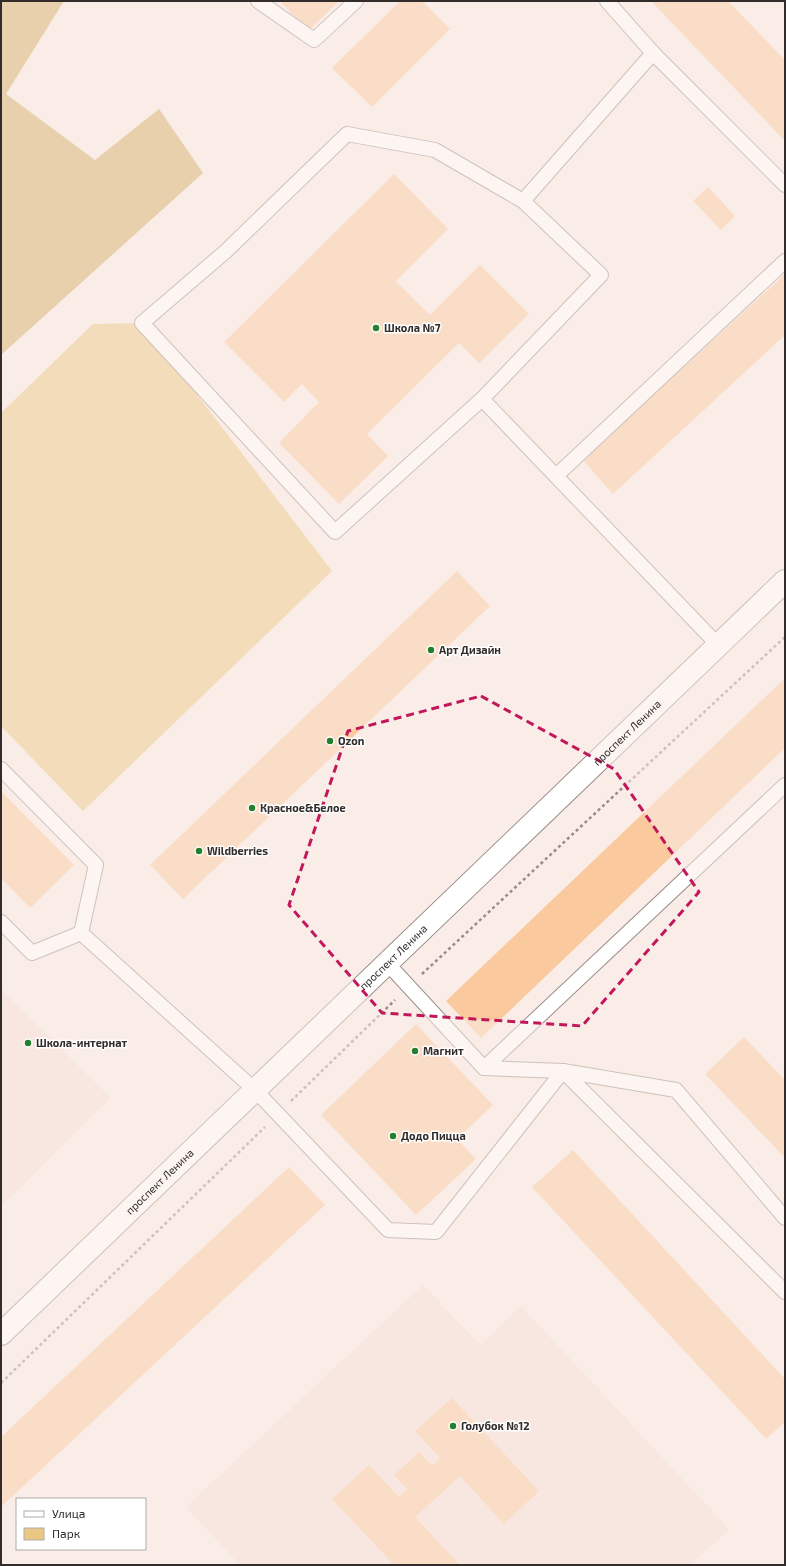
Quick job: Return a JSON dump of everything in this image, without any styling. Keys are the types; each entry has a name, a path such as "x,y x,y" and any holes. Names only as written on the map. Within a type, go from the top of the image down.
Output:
{"street":[{"name":"проспект Ленина","path":"1,1334 785,580"}],"lane":[{"path":"258,1 314,40 356,1"},
{"path":"607,1 654,53 785,185"},
{"path":"523,201 654,53"},
{"path":"347,134 434,150 523,201 601,274 482,399 335,532 142,323 225,252 347,134"},
{"path":"557,475 785,261"},
{"path":"482,399 557,475 718,645"},
{"path":"1,769 96,865 81,933"},
{"path":"484,1068 785,785"},
{"path":"1,922 32,953 81,933"},
{"path":"81,933 255,1090 388,1230 436,1232 563,1071"},
{"path":"387,963 484,1068 563,1071 676,1090 785,1218"},
{"path":"563,1071 785,1292"}],"path":[{"path":"1,1383 409,986 785,637"}],"highlighted area":[{"path":"481,696 614,769 699,892 582,1026 382,1013 289,905 348,731"}],"shaded area":[{"path":"1,1 64,1 6,94 95,160 159,109 203,173 1,355"},
{"name":"Школа-интернат","path":"1,989 111,1098 1,1206"},
{"name":"Голубок №12","path":"423,1285 480,1345 521,1306 729,1529 691,1565 240,1565 186,1507"}],"green space":[{"path":"142,323 332,571 83,811 1,726 1,413 93,324"}],"building":[{"path":"280,1 339,1 308,31"},
{"path":"400,1 422,1 450,29 372,107 332,68"},
{"path":"651,1 728,1 785,60 785,141"},
{"name":"Школа №7","path":"394,174 448,229 396,281 430,315 480,265 529,314 479,363 459,343 367,434 388,456 339,504 279,443 319,402 302,384 284,402 224,342"},
{"path":"708,187 735,216 721,230 693,201"},
{"path":"785,274 785,335 613,494 583,460"},
{"path":"457,571 490,606 183,899 150,865"},
{"path":"783,680 785,683 785,748 481,1038 446,1001"},
{"path":"1,791 74,865 30,908 1,878"},
{"path":"416,1024 493,1105 457,1139 476,1159 416,1215 321,1115"},
{"path":"744,1037 785,1080 785,1158 705,1074"},
{"path":"573,1150 785,1379 785,1422 766,1439 532,1187"},
{"path":"289,1167 325,1205 1,1507 1,1437"},
{"path":"452,1398 539,1491 504,1524 460,1476 415,1517 460,1565 394,1565 332,1499 369,1465 399,1497 407,1489 394,1475 419,1452 432,1466 440,1458 415,1431"}],"place":[{"name":"Школа №7","path":"376,328"},
{"name":"Арт Дизайн","path":"431,650"},
{"name":"Ozon","path":"330,741"},
{"name":"Красное&Белое","path":"252,808"},
{"name":"Wildberries","path":"199,851"},
{"name":"Школа-интернат","path":"28,1043"},
{"name":"Магнит","path":"415,1051"},
{"name":"Додо Пицца","path":"393,1136"},
{"name":"Голубок №12","path":"453,1426"}]}
